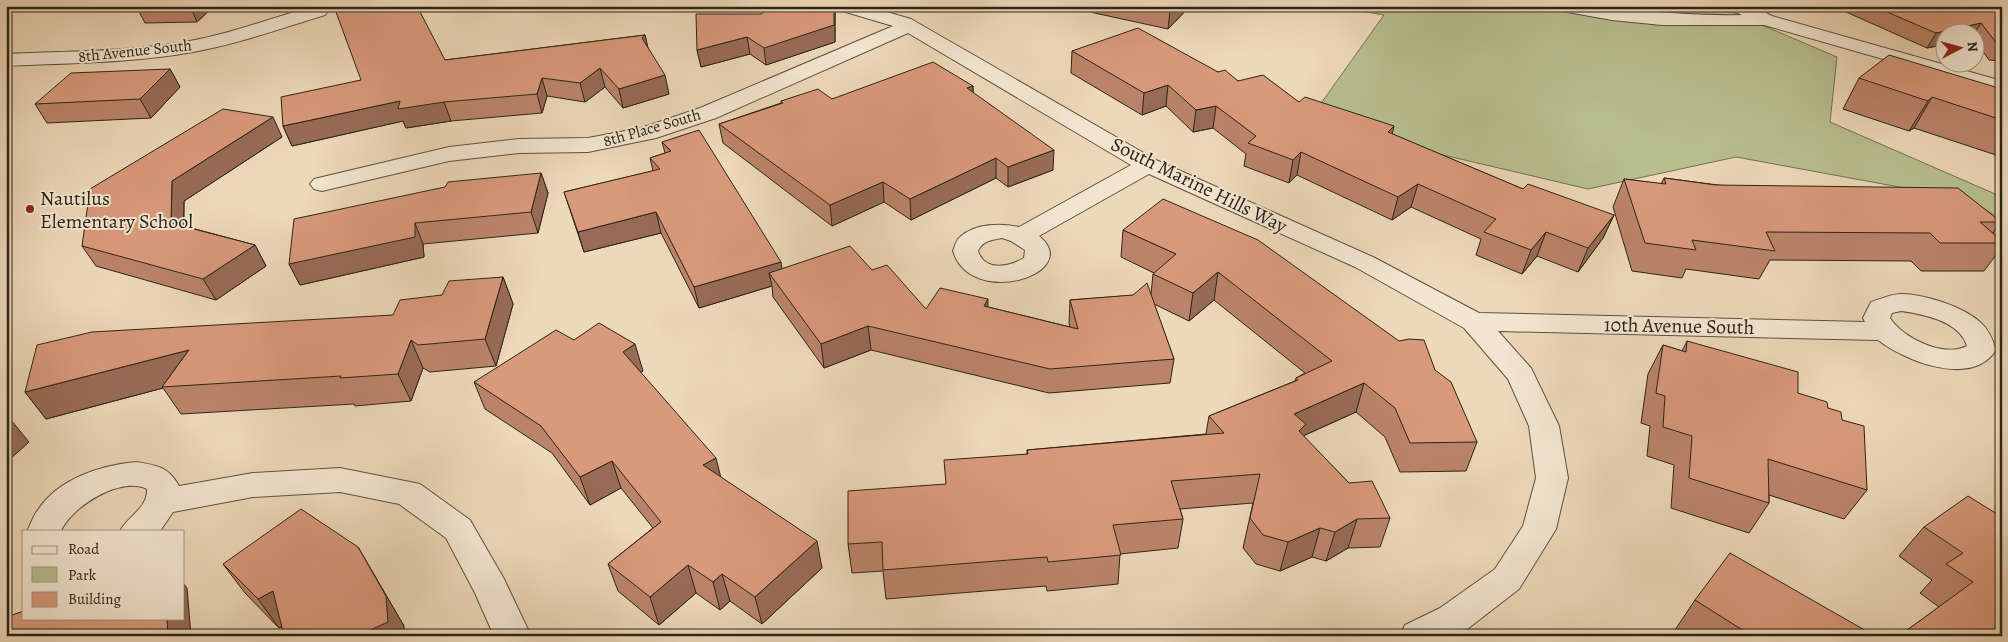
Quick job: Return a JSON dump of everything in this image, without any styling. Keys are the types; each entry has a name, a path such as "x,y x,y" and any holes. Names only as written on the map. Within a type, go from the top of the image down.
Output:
{"street":[{"name":"South Marine Hills Way","path":"845,6 908,26 1148,165 1364,262 1474,322"},
{"path":"1562,6 1623,17 1658,20 1708,22 1765,20"},
{"path":"1738,6 1765,20 2002,87"},
{"name":"8th Avenue South","path":"6,60 130,54 176,49 217,40 318,8"},
{"name":"8th Place South","path":"322,184 449,154 519,146 588,145 648,133 708,113 908,26"},
{"path":"1023,235 1148,165"},
{"path":"1418,636 1453,619 1507,580 1539,529 1552,478 1544,426 1521,375 1474,322"},
{"name":"10th Avenue South","path":"1474,322 1884,331"},
{"path":"44,530 51,516 64,503 80,492 117,476 135,474 150,476 160,481 165,490 163,501 155,514 138,530"},
{"path":"163,501 253,485 340,480 408,493 458,528 491,589 513,636"}],"green space":[{"path":"1331,6 1717,6 1837,57 1830,122 2002,197 2002,220 1970,200 1736,157 1588,189 1307,123 1384,15"}],"building":[{"path":"363,6 417,6 445,60 645,35 642,38 665,75 619,89 600,68 580,83 542,78 537,94 444,102 398,109 400,101 283,126 281,97 361,80 336,12"},
{"path":"772,6 834,6 834,25 764,48 747,37 697,50 696,14 761,14"},
{"path":"1146,6 1175,6 1170,11"},
{"path":"1873,6 2002,6 2002,45 1998,45 1986,29 1986,22 1936,22 1936,33"},
{"path":"1138,28 1218,72 1225,70 1238,81 1263,75 1299,102 1305,97 1394,126 1388,132 1523,189 1528,184 1614,215 1588,248 1546,232 1531,250 1484,232 1496,219 1418,184 1398,197 1301,152 1293,160 1248,143 1256,136 1216,106 1196,110 1168,85 1144,93 1072,51"},
{"path":"1889,55 1936,69 1936,72 1946,72 2002,89 2002,120 1932,97 1928,101 1859,78"},
{"path":"933,62 973,86 967,88 1054,150 1008,167 996,158 910,199 883,182 830,205 719,124 783,103 781,101 818,89 832,99"},
{"path":"170,69 140,99 35,104 71,73"},
{"path":"223,109 273,117 172,181 171,223 255,245 203,279 82,246 90,189"},
{"path":"699,130 781,262 694,287 656,212 578,232 564,192 660,169 650,158 671,151 662,142"},
{"path":"541,173 531,212 415,223 415,237 289,264 294,219 445,187 448,182"},
{"path":"1664,178 1716,185 1958,188 2001,222 1980,222 2002,243 1940,243 1930,233 1766,232 1775,251 1692,240 1696,250 1645,243 1624,179 1666,184"},
{"path":"1163,199 1258,240 1399,341 1409,339 1424,340 1435,370 1451,382 1477,442 1410,443 1395,408 1364,383 1294,414 1306,424 1299,431 1349,483 1372,481 1390,518 1357,519 1335,532 1320,528 1288,542 1263,535 1250,518 1260,474 1171,481 1183,519 1113,525 1121,555 1048,562 1047,557 883,570 882,542 848,544 848,491 946,484 944,460 1028,454 1027,450 1224,433 1209,416 1298,380 1296,378 1332,361 1218,272 1193,293 1153,274 1176,254 1123,230"},
{"path":"850,246 872,270 887,265 926,309 940,288 988,299 984,306 1078,329 1070,300 1133,295 1147,283 1174,359 1050,369 868,326 821,344 769,273"},
{"path":"503,277 485,339 418,345 411,340 398,374 162,387 189,350 25,392 37,345 92,332 393,315 400,300 442,295 449,281"},
{"path":"599,323 635,344 623,352 716,458 703,465 817,541 755,597 722,574 713,582 688,565 650,597 608,564 661,522 612,461 580,477 541,426 474,382 556,330 574,340"},
{"path":"1687,341 1798,372 1798,393 1827,402 1828,408 1841,412 1842,420 1864,426 1867,490 1768,459 1769,503 1689,478 1692,436 1663,427 1665,396 1656,393 1663,345 1686,352"},
{"path":"1968,496 2002,517 2002,636 1960,636 1957,634 1956,636 1899,636 1973,582 1946,564 1963,553 1924,527"},
{"path":"301,509 358,547 386,596 388,622 357,636 284,636 273,591 258,599 223,564"},
{"path":"1730,553 1875,636 1752,636 1695,600"},
{"path":"22,612 22,620 167,620 168,636 6,636 6,617"}],"place":[{"name":"Nautilus Elementary School","path":"30,209"}]}
